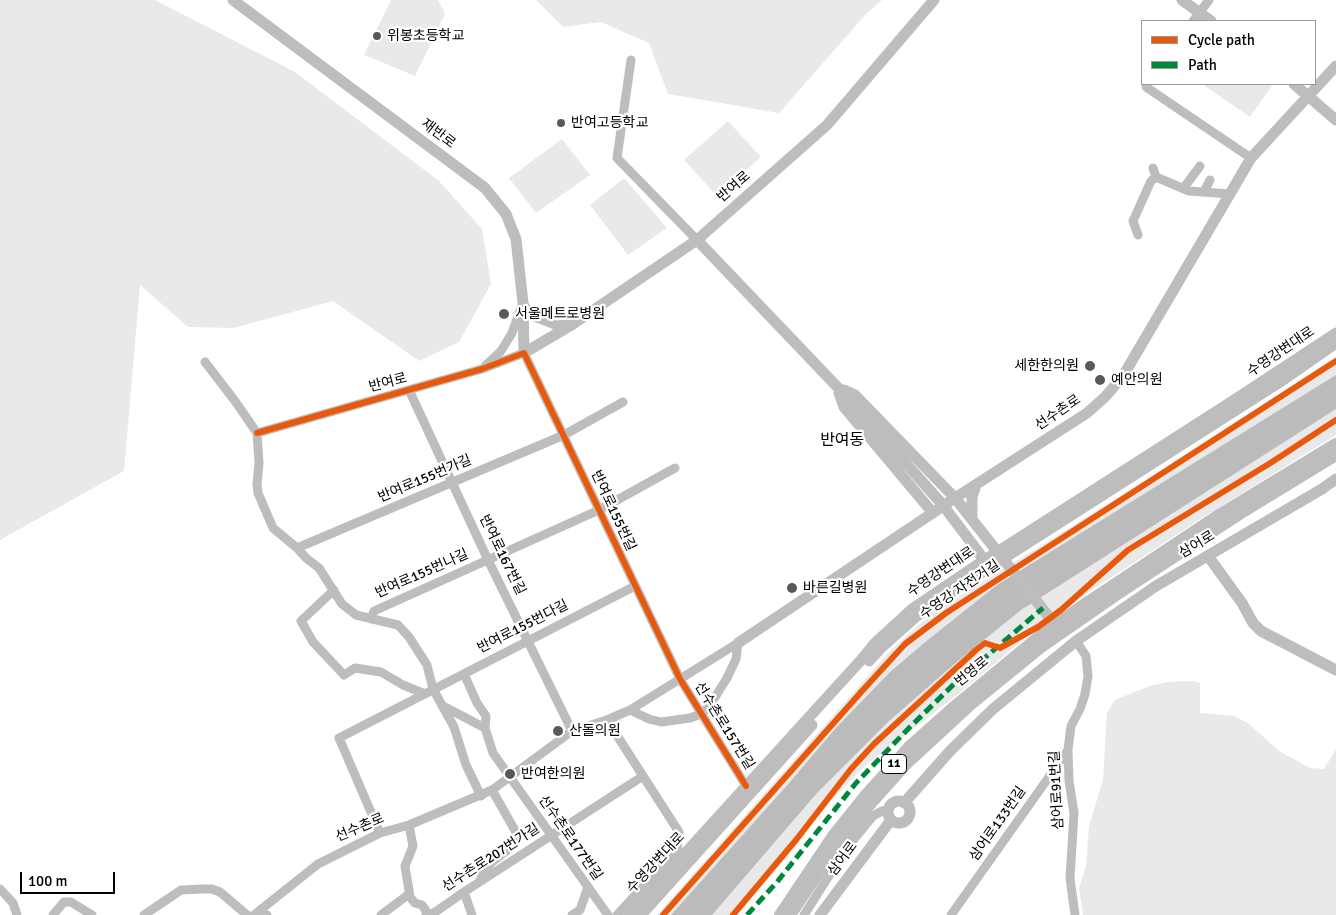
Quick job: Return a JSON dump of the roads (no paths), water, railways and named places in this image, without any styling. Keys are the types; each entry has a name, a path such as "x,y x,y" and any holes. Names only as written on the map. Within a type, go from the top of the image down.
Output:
{"highway":[{"name":"번영로","path":"780,915 833,836 864,796 909,747 955,706 1039,643 1216,517 1336,444"},
{"name":"번영로","path":"1070,621 1336,455"},
{"name":"번영로","path":"790,915 838,844 907,763 1039,643"}],"main road":[{"name":"재반로","path":"233,0 485,188 506,214 516,239 523,303 524,353"},
{"name":"반여로","path":"524,353 573,324 697,240 827,126 934,0"},
{"path":"1182,0 1196,17"},
{"name":"선수촌로","path":"738,643 955,498 1087,413 1105,397 1123,376 1251,158 1308,94 1336,66"},
{"path":"1295,85 1336,120"},
{"path":"697,240 841,391 942,504 988,563"},
{"name":"수영강변대로","path":"1020,543 1336,333"},
{"name":"수영강변대로","path":"629,915 875,643 912,609 1286,378 1336,343"},
{"path":"841,391 855,394 955,498 1049,617 1076,641"},
{"path":"841,391 844,407 933,513"},
{"name":"삼어로","path":"904,803 950,751 994,709 1076,641 1156,586 1336,479"},
{"path":"972,519 972,497 976,486"},
{"path":"1208,556 1242,603 1253,623 1261,631 1336,670"},
{"name":"수영강변대로","path":"640,915 881,648 917,616 976,571"},
{"path":"894,802 904,803 910,812 908,819 901,823 889,815 894,802"},
{"name":"삼어로","path":"820,915 889,815"}],"street":[{"path":"1196,17 1209,0"},
{"path":"631,60 617,158 697,240"},
{"path":"1146,85 1146,87 1251,158"},
{"path":"1183,189 1200,166"},
{"path":"1138,235 1133,221 1154,173 1189,191 1230,194"},
{"path":"1204,192 1210,180"},
{"path":"523,303 532,316 554,325 573,324"},
{"path":"482,369 501,351 512,333 523,303"},
{"name":"반여로","path":"257,433 482,369 524,353"},
{"name":"반여로155번길","path":"524,353 680,679"},
{"path":"205,362 257,433 258,493 273,528 319,568 342,604 356,615 398,626 409,637 427,665 429,692"},
{"name":"반여로167번길","path":"409,390 488,560 572,731"},
{"path":"564,435 623,402"},
{"name":"반여로155번가길","path":"297,548 564,435"},
{"name":"반여로155번길","path":"599,510 675,468"},
{"name":"반여로155번나길","path":"371,619 374,610 599,510"},
{"name":"반여로155번다길","path":"380,833 339,738 635,586"},
{"path":"334,590 300,621 313,642 344,675 355,668 381,672 403,685 429,692 443,706 454,727 466,765 481,796"},
{"name":"삼어로91번길","path":"1071,913 1070,878 1074,813 1069,781 1068,750 1071,726 1080,709 1087,687 1086,656 1076,641"},
{"path":"630,710 649,719 661,722 690,718 701,714 709,707 727,678 736,658 738,643"},
{"name":"선수촌로","path":"256,913 318,864 380,833 409,825 481,796 510,778 572,731 607,720 630,710 738,643"},
{"path":"464,674 477,703 486,716 485,728 493,753 510,778"},
{"name":"선수촌로157번길","path":"680,679 746,786"},
{"path":"443,706 485,728"},
{"path":"607,720 679,832 677,850 617,915"},
{"name":"삼어로133번길","path":"951,915 1068,750"},
{"name":"선수촌로207번가길","path":"431,915 643,776"},
{"name":"선수촌로177번길","path":"510,778 608,915"},
{"path":"479,882 485,870 492,862 517,841 517,834 492,790"},
{"path":"804,915 846,850 873,816 882,811 889,815"},
{"path":"409,825 413,846 405,866 409,894 415,903 422,905 427,912 426,915"},
{"path":"572,915 580,910 588,887"},
{"path":"0,889 13,903 18,915"},
{"path":"144,915 182,890 203,889 220,892 247,915"},
{"path":"464,892 472,915"},
{"path":"381,915 409,894"},
{"path":"54,915 64,902 70,902 92,915"},
{"path":"256,913 267,915"}],"place":[{"name":"위봉초등학교","path":"377,36"},
{"name":"반여고등학교","path":"561,123"},
{"name":"서울메트로병원","path":"504,314"},
{"name":"세한한의원","path":"1090,366"},
{"name":"예안의원","path":"1100,380"},
{"name":"바른길병원","path":"792,588"},
{"name":"산돌의원","path":"558,731"},
{"name":"반여한의원","path":"510,774"}],"district":[{"name":"반여동","path":"842,441"}]}
